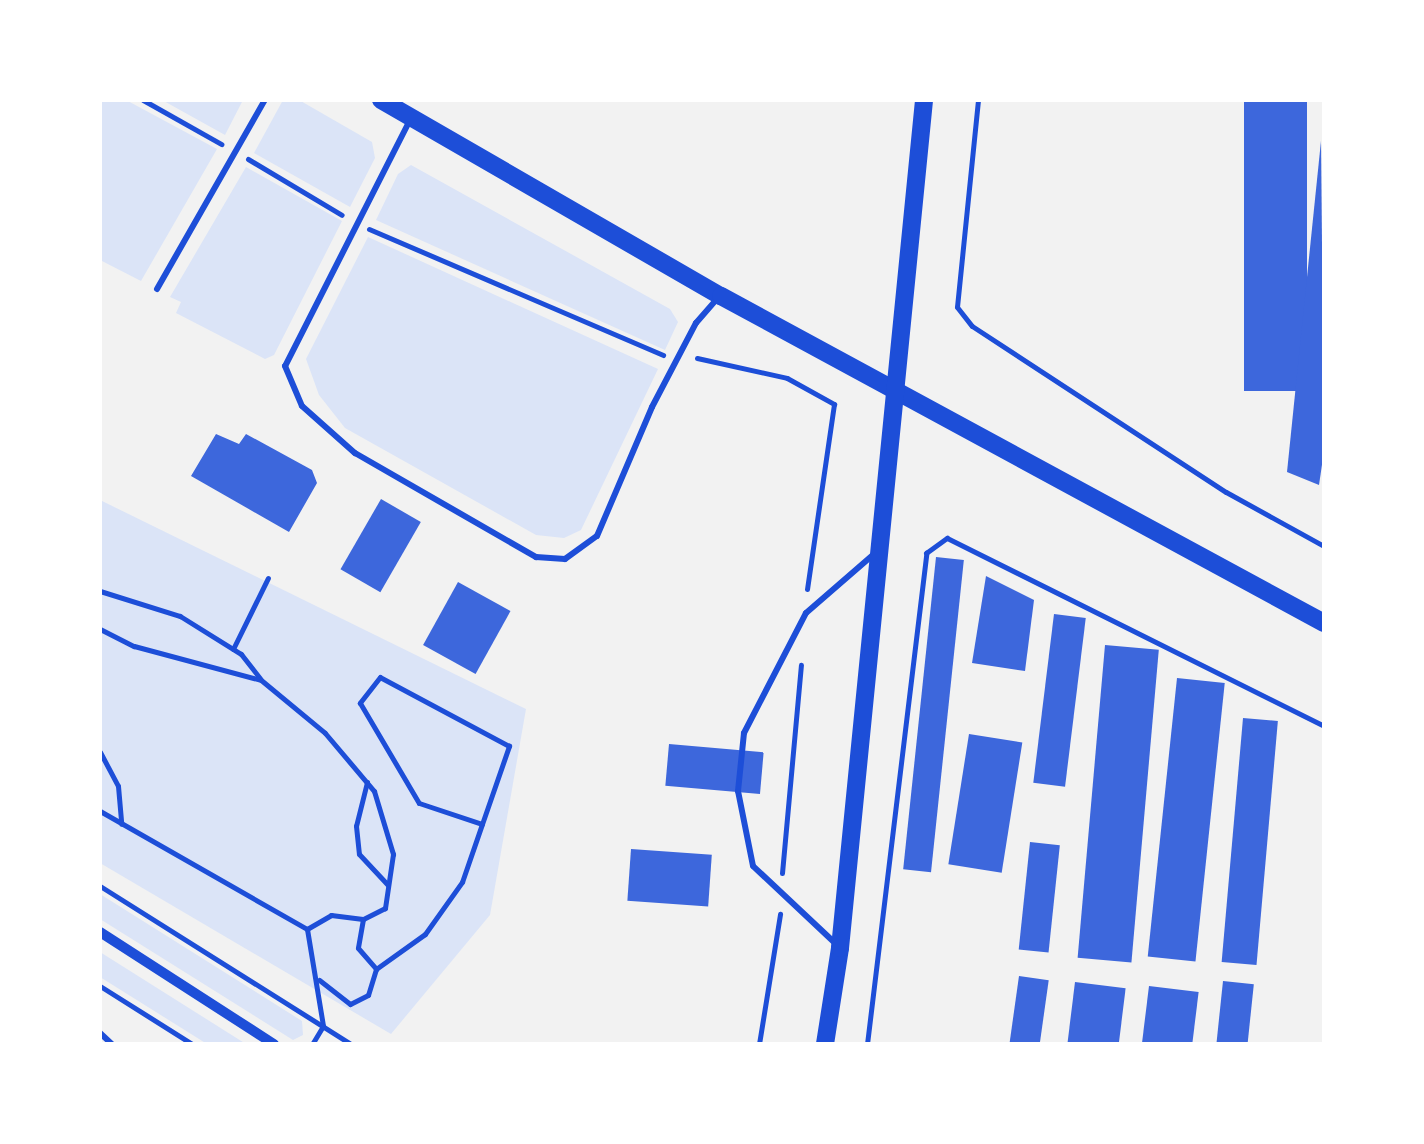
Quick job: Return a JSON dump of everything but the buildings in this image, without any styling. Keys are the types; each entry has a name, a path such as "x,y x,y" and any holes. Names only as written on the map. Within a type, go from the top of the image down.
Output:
{"street":[{"path":"381,100 721,296 1324,623"},
{"path":"825,1044 840,948 875,554 898,394 924,100"},
{"path":"100,932 274,1044"}],"lane":[{"path":"157,289 265,100"},
{"path":"411,117 286,366 302,406 355,453 464,518 536,557 565,559 598,536 652,408 696,323 721,296"},
{"path":"840,948 754,866 738,791 744,733 806,613 875,554"},
{"path":"100,1033 112,1044"}],"path":[{"path":"978,100 957,307 972,326 1210,482 1324,546"},
{"path":"867,1044 926,554 947,538 1324,726"},
{"path":"233,649 268,578"},
{"path":"100,591 146,600 233,649 261,680 325,734 368,782 388,825 384,908 363,920 331,916 306,929"},
{"path":"100,629 134,646 261,680"},
{"path":"319,980 350,1004 368,995 376,970 426,934 462,882 482,824 508,746 380,677 360,704 419,804 482,824"},
{"path":"100,752 118,786 121,824"},
{"path":"368,782 356,826 360,854 388,886"},
{"path":"100,811 306,929"},
{"path":"100,886 351,1044"},
{"path":"363,920 358,948 376,970"},
{"path":"306,929 307,958 319,980 323,1026 312,1044"},
{"path":"100,986 192,1044"}],"shaded area":[{"path":"100,100 126,100 217,149 141,281 100,260"},
{"path":"162,100 243,100 225,135"},
{"path":"283,100 299,100 372,142 375,158 350,207 254,153"},
{"path":"411,165 670,309 678,322 665,350 376,220 398,174"},
{"path":"246,167 342,221 274,355 265,359 176,313 181,302 170,297"},
{"path":"368,237 658,369 581,530 564,538 536,535 345,428 319,395 306,359"},
{"path":"100,500 526,709 490,915 391,1034 100,863"},
{"path":"100,894 302,1021 303,1035 293,1040 100,919"},
{"path":"100,952 246,1044 207,1044 100,977"}]}
